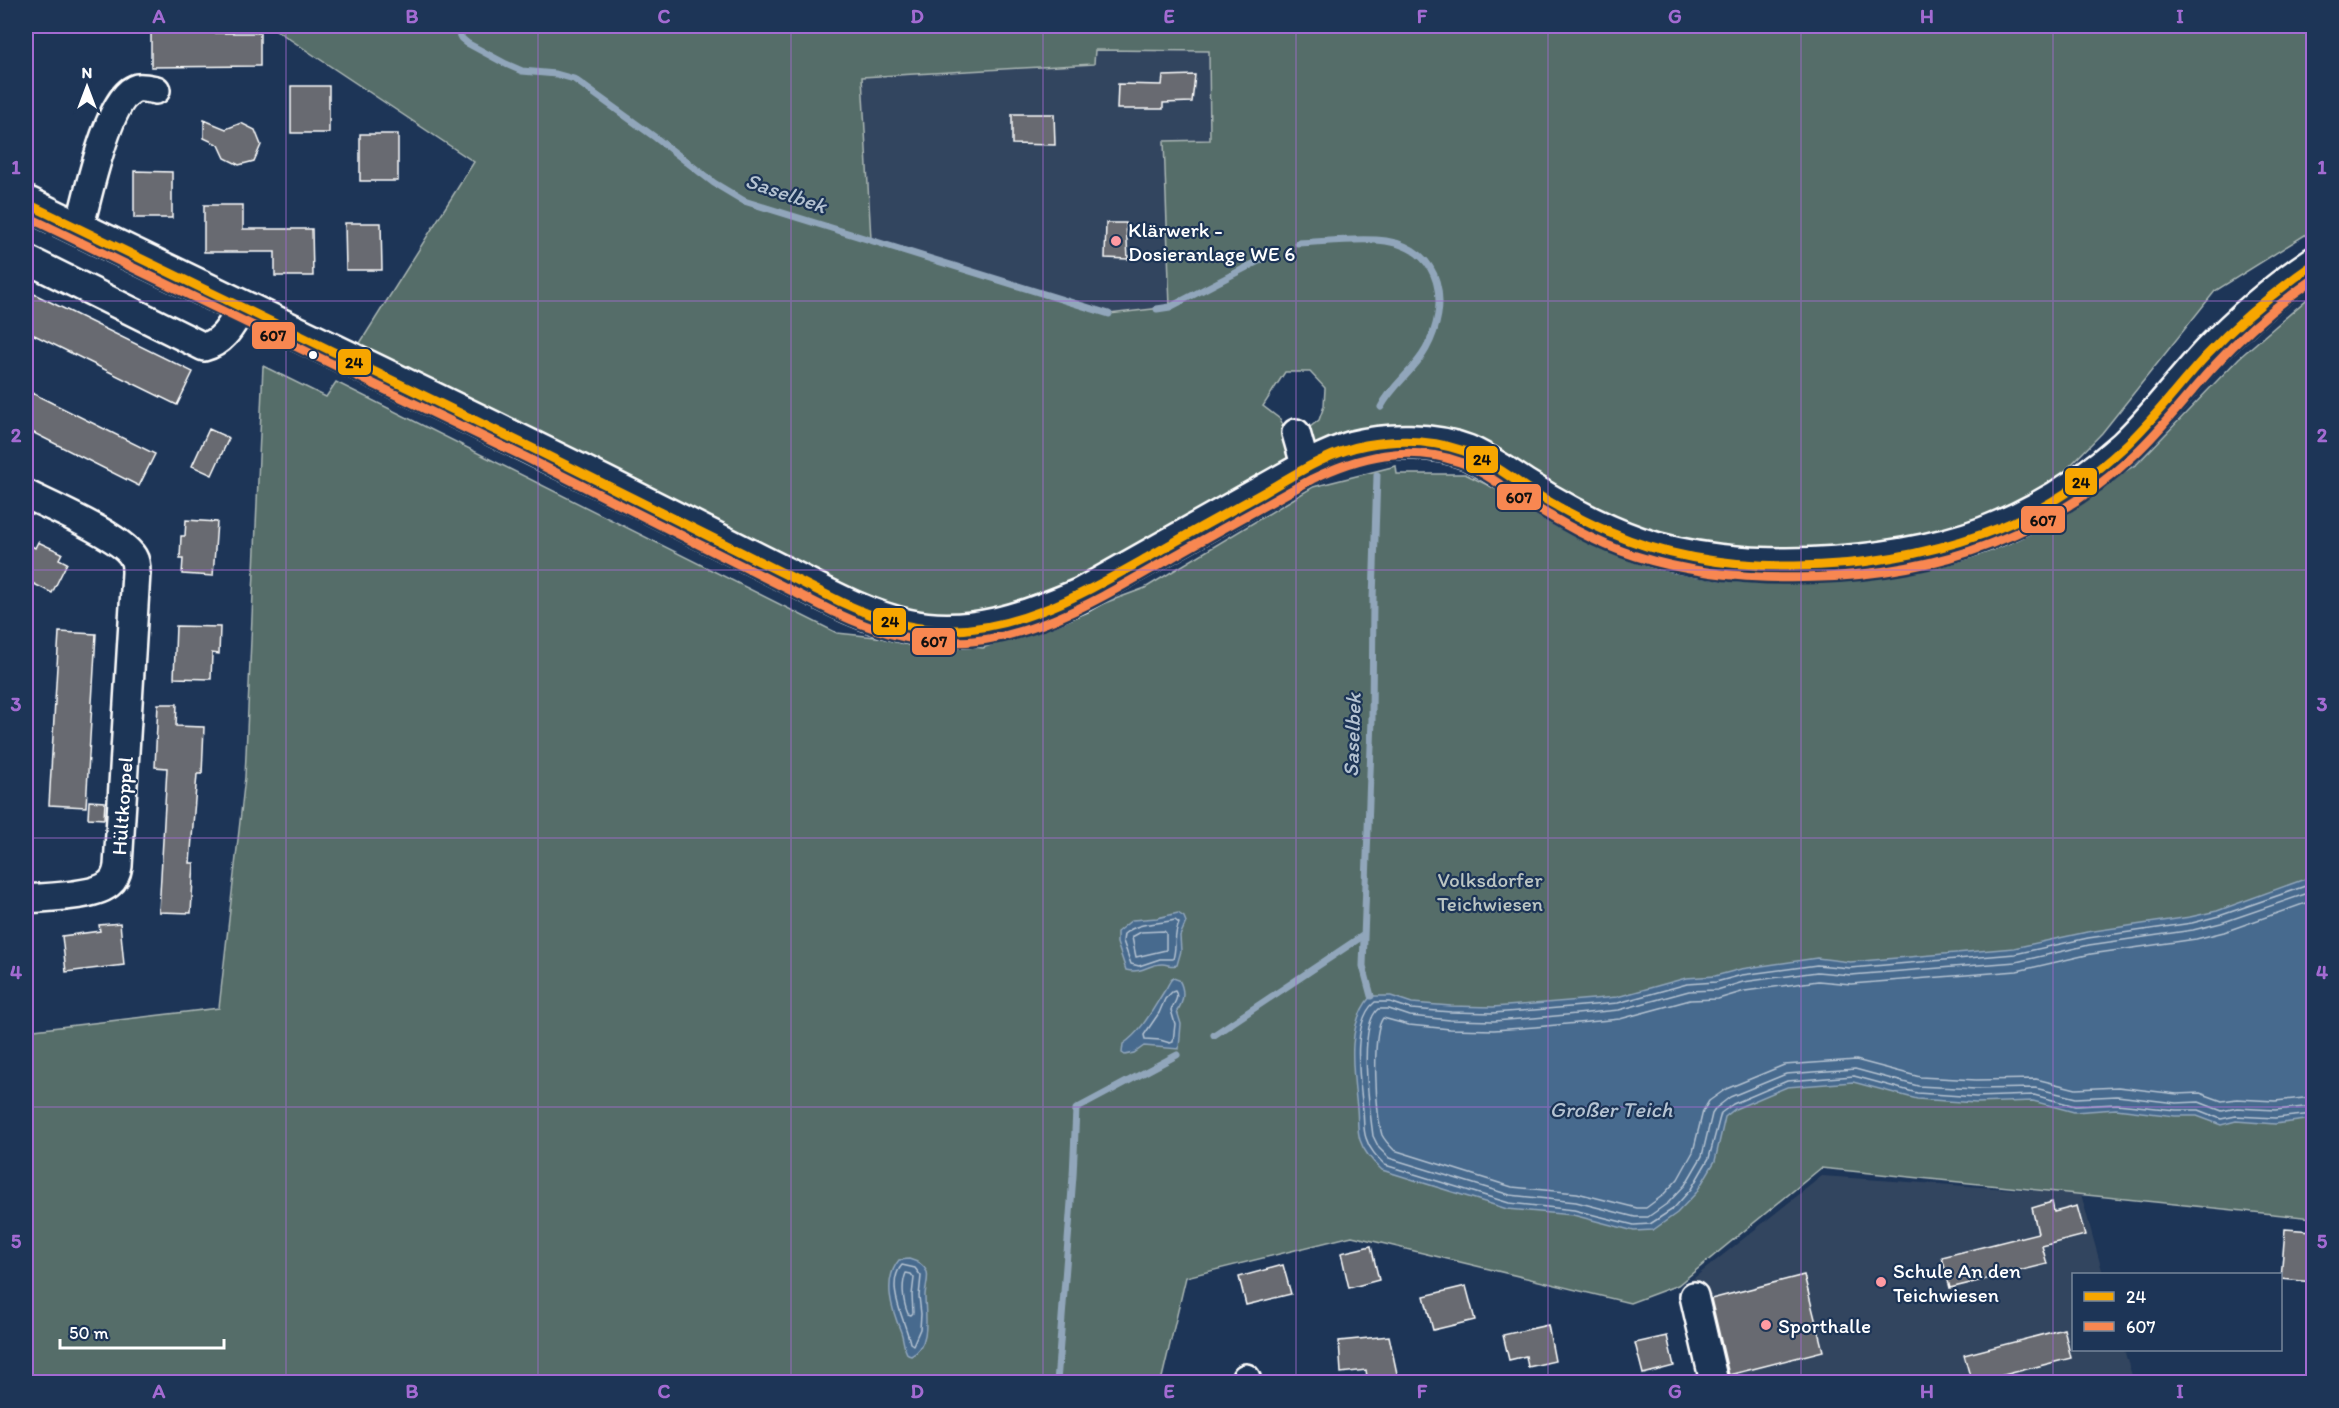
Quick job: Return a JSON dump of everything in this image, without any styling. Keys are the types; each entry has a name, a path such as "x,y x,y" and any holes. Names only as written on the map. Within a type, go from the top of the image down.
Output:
{"main road":[{"path":"26,203 567,465 847,605 906,626 927,630 968,631 998,625 1058,605 1081,595 1226,511 1329,457 1354,448 1401,442 1465,451 1499,468 1586,522 1609,533 1669,553 1724,562 1764,564 1860,561 1924,551 1994,530 2042,508 2072,489 2131,441 2236,326 2264,300 2313,264"}],"street":[{"path":"79,229 107,128 124,97 137,88 156,90"},
{"path":"26,260 204,346 214,344 227,333 242,308"},
{"path":"1296,433 1306,468"},
{"name":"Hültkoppel","path":"26,494 110,537 134,558 136,573 116,876 110,884 95,891 26,899"},
{"path":"1694,1296 1714,1383"}],"shaded area":[{"path":"1095,50 1209,51 1210,140 1164,142 1170,307 1109,314 871,239 861,77 1094,64"},
{"name":"Schule An den Teichwiesen","path":"1822,1176 2081,1194 2103,1273 2072,1273 2072,1351 2124,1351 2134,1382 1703,1382 1679,1290"}],"green space":[{"path":"270,26 2313,26 2313,230 2215,291 2102,433 2017,520 1952,544 1694,558 1449,447 1307,468 1306,430 1319,420 1324,406 1325,388 1310,372 1285,372 1263,406 1280,419 1306,468 1081,595 938,631 350,359 474,162","holes":["1095,50 1209,51 1210,140 1164,141 1170,307 1109,314 871,239 862,77 1094,64"]},
{"name":"Volksdorfer Teichwiesen","path":"2313,294 2313,1218 1821,1168 1678,1285 1630,1303 1352,1236 1186,1277 1161,1382 26,1382 26,1031 219,1008 245,777 263,366 326,397 336,382 837,633 983,648 1145,588 1313,487 1396,466 1397,474 1465,474 1606,543 1803,581 1923,569 2015,540 2137,464 2239,358"}],"water":[{"name":"Großer Teich","path":"2313,876 2313,1119 2275,1124 2236,1121 2221,1125 2197,1116 2175,1116 2116,1109 2074,1112 2033,1101 1976,1103 1917,1099 1853,1082 1787,1087 1735,1109 1725,1117 1715,1161 1696,1193 1677,1213 1653,1230 1634,1231 1573,1215 1507,1209 1382,1170 1366,1153 1360,1140 1353,1064 1354,1034 1357,1021 1371,996 1391,996 1412,1003 1493,1007 1617,997 1686,978 1715,976 1741,969 1817,958 1850,962 2014,948 2087,932 2217,911"},
{"path":"1178,913 1184,917 1186,922 1180,936 1181,951 1177,965 1157,964 1137,971 1126,970 1117,943 1117,932 1132,920"},
{"path":"1173,978 1179,980 1183,992 1177,1011 1181,1024 1179,1049 1144,1046 1134,1053 1125,1055 1122,1053 1123,1044 1142,1026"},
{"path":"909,1259 922,1265 927,1275 925,1337 918,1351 911,1356 905,1350 890,1296 894,1268 899,1260"}],"building":[{"path":"151,26 190,26 190,33 260,33 260,66 151,67"},
{"path":"1195,75 1192,102 1163,103 1163,109 1117,109 1118,84 1162,85 1163,76"},
{"path":"291,86 329,86 329,133 291,133"},
{"path":"1012,114 1054,114 1055,145 1012,144"},
{"path":"204,120 226,129 241,123 255,130 261,145 254,161 239,165 225,158 219,145 204,138"},
{"path":"360,134 398,134 398,181 360,181"},
{"path":"134,171 172,172 172,218 134,218"},
{"path":"204,205 243,205 243,229 312,229 313,276 275,276 275,252 204,252"},
{"path":"345,223 381,223 382,270 346,270"},
{"name":"Klärwerk - Dosieranlage WE 6","path":"1106,223 1126,223 1128,259 1105,258"},
{"path":"26,290 193,372 177,405 26,331"},
{"path":"32,393 155,454 139,486 26,429 26,406"},
{"path":"209,429 229,438 212,475 192,466"},
{"path":"186,520 217,522 213,576 182,574 181,536 185,536"},
{"path":"38,542 62,553 59,559 67,563 52,593 26,580 26,543 35,548"},
{"path":"176,626 220,627 219,654 212,653 211,679 174,678"},
{"path":"59,632 96,634 86,807 49,805"},
{"path":"158,704 177,704 176,726 204,727 202,774 197,774 190,863 194,863 191,913 159,912 167,768 155,767"},
{"path":"89,801 105,802 104,819 88,818"},
{"path":"120,923 124,965 66,972 62,936 100,931 99,925"},
{"path":"2052,1202 2054,1212 2077,1206 2085,1235 2042,1246 2047,1264 1950,1288 1942,1257 2038,1233 2032,1208"},
{"path":"2285,1229 2313,1231 2313,1282 2282,1279"},
{"path":"1371,1246 1379,1280 1349,1288 1341,1253"},
{"path":"1283,1265 1291,1294 1246,1305 1239,1277"},
{"name":"Sporthalle","path":"1804,1275 1823,1351 1729,1375 1711,1299"},
{"path":"1466,1286 1475,1320 1433,1330 1424,1296"},
{"path":"1548,1325 1555,1361 1528,1367 1526,1356 1509,1360 1503,1335"},
{"path":"2064,1329 2071,1358 1972,1383 1964,1355"},
{"path":"1389,1336 1399,1383 1368,1383 1366,1370 1341,1373 1339,1341"},
{"path":"1667,1336 1674,1366 1643,1374 1635,1343"}],"waterway":[{"name":"Saselbek","path":"455,26 461,38 467,43 506,64 522,71 556,74 574,79 714,183 744,201 1109,314"},
{"name":"Saselbek","path":"1298,243 1386,241 1405,246 1420,255 1430,268 1439,298 1434,332 1421,357 1381,407"},
{"name":"Saselbek","path":"1157,309 1170,307 1276,252"},
{"name":"Saselbek","path":"1371,996 1363,966 1372,719 1377,475"},
{"path":"1214,1035 1364,935"},
{"path":"1057,1382 1076,1109 1177,1055"}],"transit line":[{"name":"24","path":"26,203 530,447 841,602 894,623 928,629 958,630 988,627 1045,610 1100,584 1325,459 1352,448 1390,442 1428,443 1464,451 1489,463 1558,506 1609,532 1652,548 1698,558 1746,564 1795,566 1844,564 1939,547 2002,527 2039,509 2091,475 2134,437 2231,331 2271,296 2314,264"},
{"name":"607","path":"26,216 525,457 836,613 892,634 920,640 950,642 1009,635 1064,615 1118,588 1312,479 1348,464 1403,453 1441,457 1468,465 1547,514 1591,538 1621,551 1677,567 1721,574 1814,577 1861,574 1950,557 1990,544 2029,527 2067,506 2102,482 2146,444 2205,376 2250,330 2314,279"}],"place":[{"name":"Klärwerk - Dosieranlage WE 6","path":"1116,241"},
{"name":"Schule An den Teichwiesen","path":"1881,1282"},
{"name":"Sporthalle","path":"1766,1325"}]}
